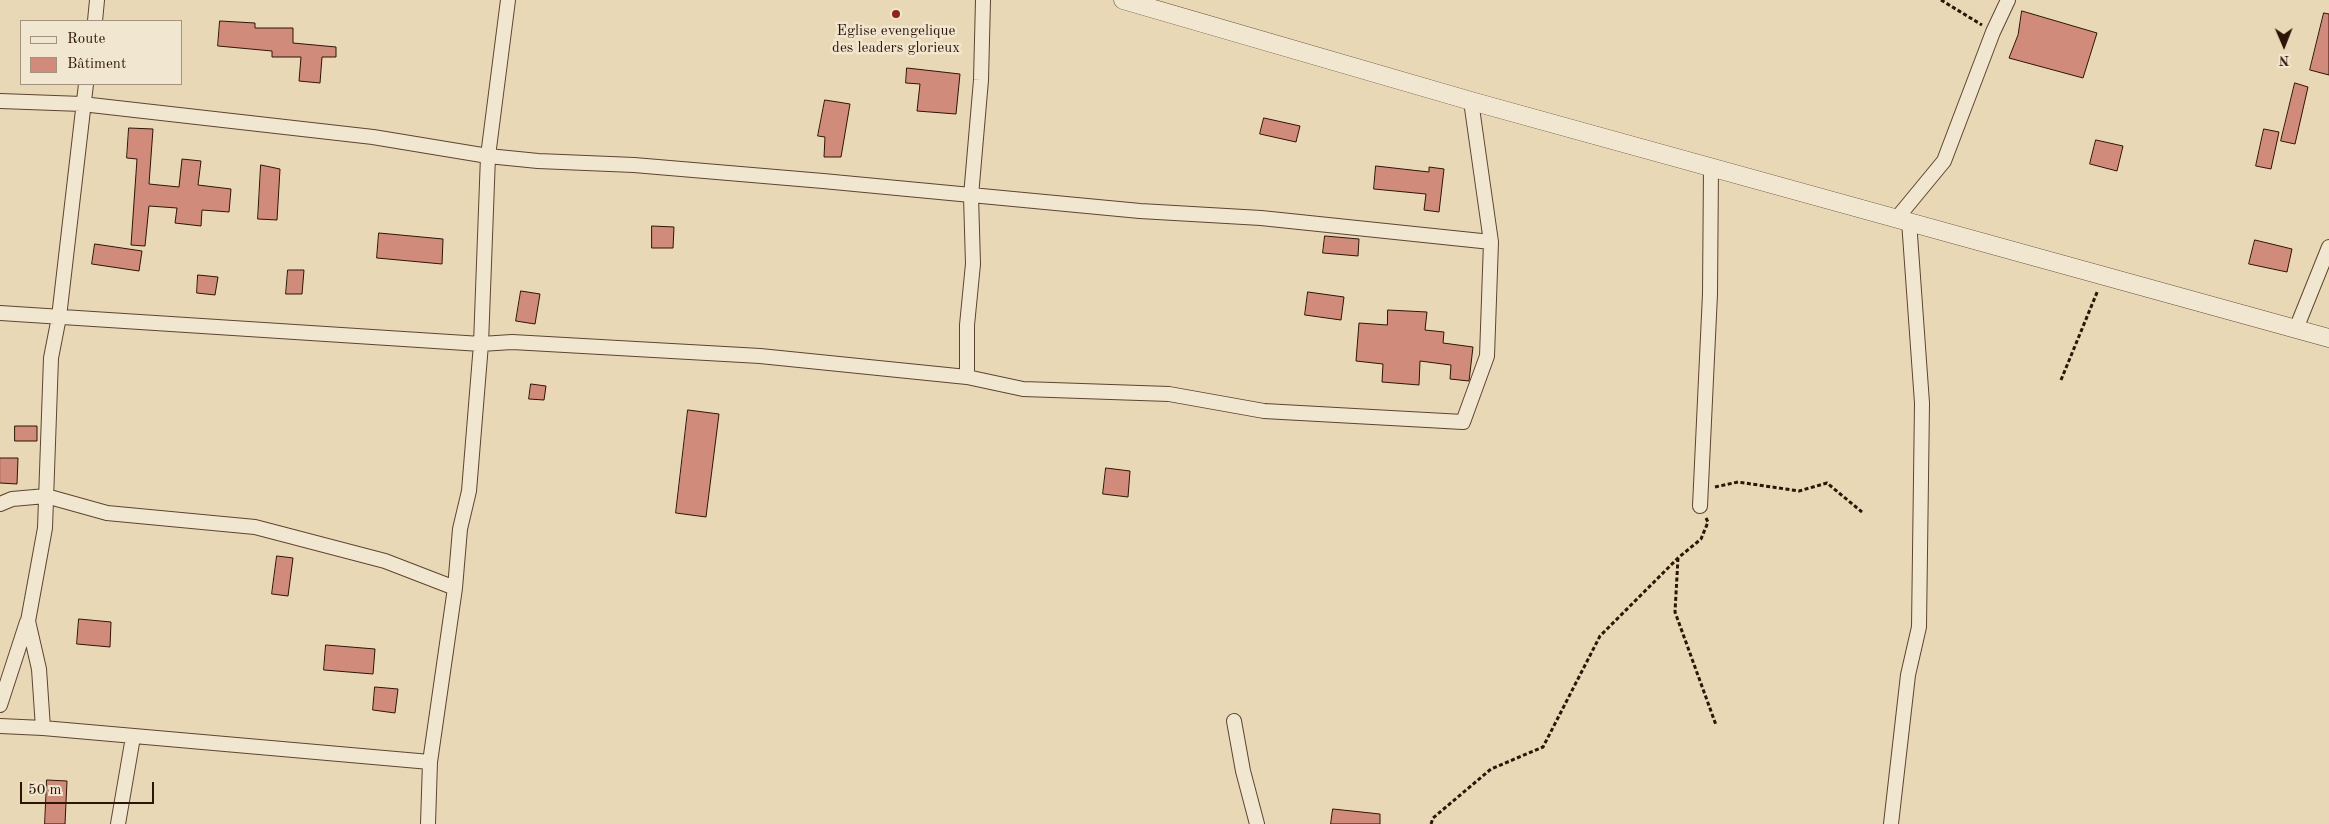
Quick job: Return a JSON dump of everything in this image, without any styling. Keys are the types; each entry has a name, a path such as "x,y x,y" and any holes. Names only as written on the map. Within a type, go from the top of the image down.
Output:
{"street":[{"path":"95,20 98,0"},
{"path":"428,824 430,762 455,588 460,529 468,491 481,344 488,156 508,0"},
{"path":"968,377 968,325 973,264 971,196 981,80 983,0"},
{"path":"1123,0 1471,101 2329,338"},
{"path":"1891,824 1908,675 1919,628 1922,404 1903,220 1944,161 1993,32 2008,0"},
{"path":"0,705 28,621 45,528 51,358 59,317 82,104 86,85"},
{"path":"0,101 82,104 373,137 488,156 644,166 1140,211 1261,218 1491,242"},
{"path":"0,313 481,344 512,342 760,356 968,377 1023,389 1169,394 1264,411 1463,422 1487,356 1491,242 1471,101"},
{"path":"1700,506 1710,294 1712,167"},
{"path":"2296,329 2329,247"},
{"path":"0,504 12,499 46,496 107,513 255,527 385,561 455,588"},
{"path":"28,621 39,670 43,728"},
{"path":"1234,721 1243,771 1257,824"},
{"path":"0,726 43,728 430,762"},
{"path":"118,824 133,737"}],"path":[{"path":"1941,0 1993,32"},
{"path":"2061,380 2104,276"},
{"path":"1431,824 1433,818 1492,769 1543,747 1600,636 1678,558 1701,538 1708,522 1700,506 1709,488 1738,482 1799,491 1827,483 1862,512"},
{"path":"1678,558 1675,612 1716,725"}],"building":[{"path":"2022,11 2097,33 2083,78 2009,58 2018,35"},
{"path":"2324,13 2329,14 2329,75 2310,70"},
{"path":"220,21 255,23 255,28 293,28 293,43 336,47 336,57 322,57 320,83 299,81 301,57 272,57 272,51 218,46"},
{"path":"907,68 960,74 956,114 917,111 920,84 906,83"},
{"path":"2295,83 2308,87 2295,144 2281,141"},
{"path":"825,100 850,104 841,157 824,157 825,137 818,136"},
{"path":"1264,118 1300,126 1296,142 1260,134"},
{"path":"129,128 153,129 149,184 179,187 182,159 201,161 198,185 231,189 229,212 202,210 201,226 175,223 177,208 149,206 145,246 131,245 137,159 127,158"},
{"path":"2264,129 2279,132 2271,169 2256,166"},
{"path":"2096,140 2123,146 2117,171 2090,164"},
{"path":"261,165 280,169 277,220 258,219"},
{"path":"1376,166 1429,172 1429,167 1444,169 1439,212 1424,210 1426,194 1374,189"},
{"path":"652,226 674,227 673,248 652,248"},
{"path":"379,233 443,239 442,264 377,258"},
{"path":"1325,236 1359,239 1358,256 1323,253"},
{"path":"2255,240 2292,249 2287,272 2249,264"},
{"path":"95,244 142,251 139,271 92,264"},
{"path":"288,270 304,270 302,294 286,294"},
{"path":"198,275 218,277 215,295 197,293"},
{"path":"521,291 540,294 535,324 516,321"},
{"path":"1308,292 1344,297 1341,320 1305,315"},
{"path":"1388,310 1427,312 1425,330 1444,332 1443,343 1473,347 1469,381 1450,379 1451,365 1420,361 1419,385 1382,382 1383,364 1356,361 1359,323 1387,325"},
{"path":"531,384 546,386 544,400 529,399"},
{"path":"688,410 719,414 706,517 676,513"},
{"path":"15,426 37,426 37,441 15,441"},
{"path":"0,458 18,458 17,484 0,483"},
{"path":"1106,468 1130,471 1128,497 1103,494"},
{"path":"277,556 293,558 288,596 272,594"},
{"path":"79,619 111,622 110,647 77,644"},
{"path":"326,645 375,649 373,674 324,670"},
{"path":"375,687 398,689 395,713 373,710"},
{"path":"47,780 67,781 65,824 45,824"},
{"path":"1333,809 1380,814 1380,824 1331,824"}],"place":[{"name":"Eglise evengelique des leaders glorieux","path":"896,14"}]}
